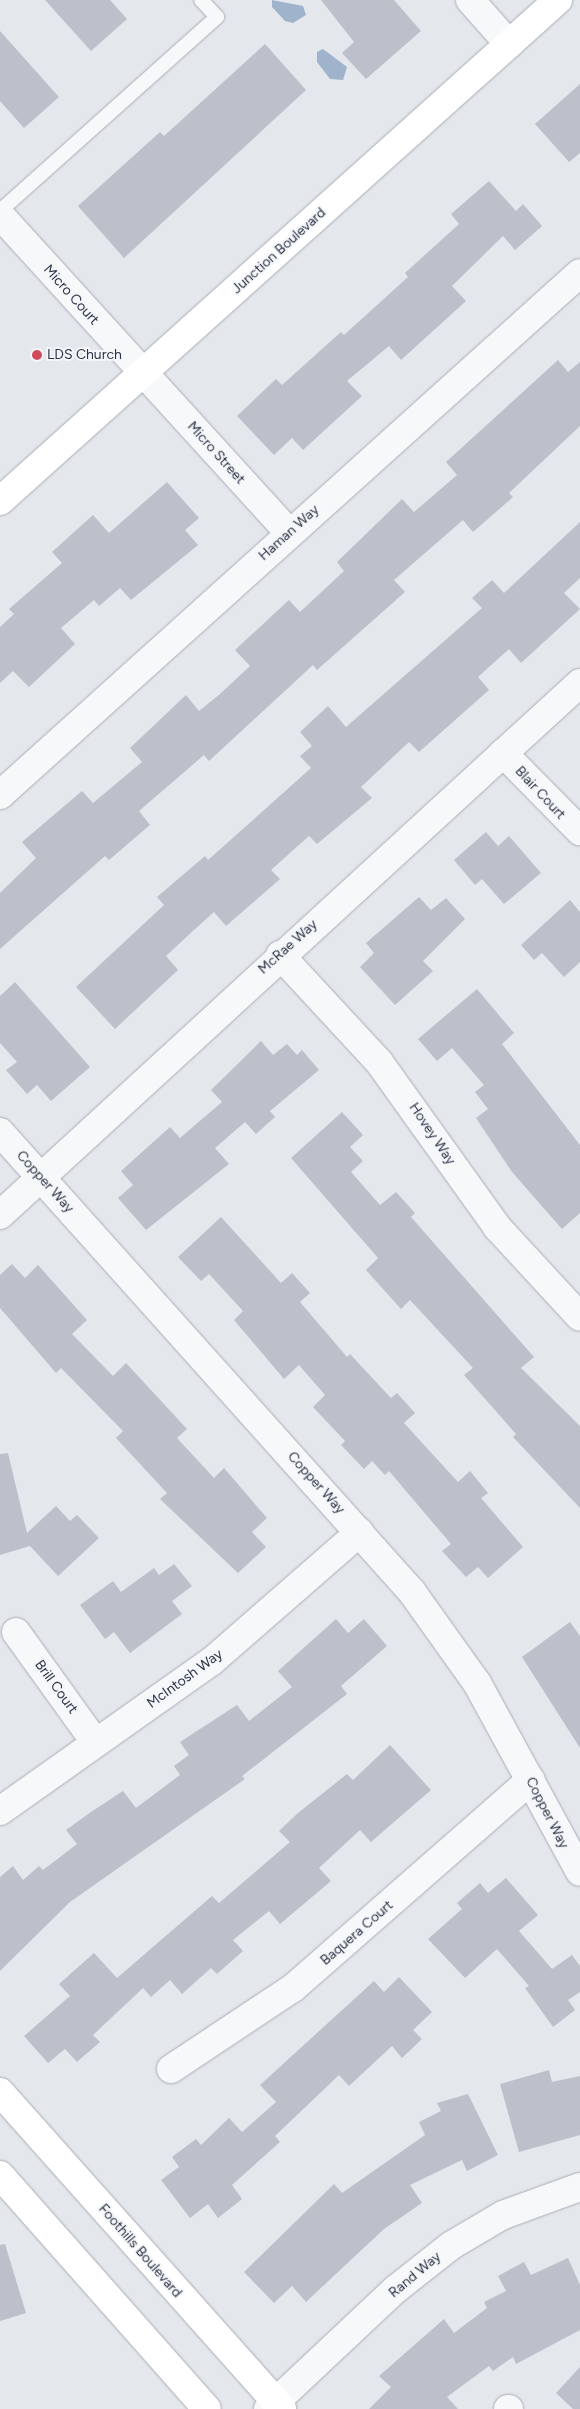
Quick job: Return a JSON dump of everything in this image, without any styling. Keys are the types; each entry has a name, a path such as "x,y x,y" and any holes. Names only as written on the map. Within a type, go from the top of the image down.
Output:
{"main road":[{"name":"Junction Boulevard","path":"0,501 558,0"},
{"name":"Foothills Boulevard","path":"0,2092 275,2407"},
{"path":"0,2175 207,2409"}],"street":[{"path":"470,0 509,44"},
{"name":"Micro Court","path":"0,215 143,374"},
{"name":"Haman Way","path":"0,795 580,273"},
{"name":"Micro Street","path":"143,374 289,533"},
{"name":"McRae Way","path":"0,1215 280,955 580,683"},
{"name":"Blair Court","path":"502,753 580,831"},
{"name":"Hovey Way","path":"280,955 378,1062 497,1227 578,1312"},
{"name":"Copper Way","path":"0,1132 360,1532 447,1638 531,1780 580,1872"},
{"name":"McIntosh Way","path":"0,1811 212,1660 360,1532"},
{"name":"Brill Court","path":"16,1632 96,1742"},
{"name":"Baquera Court","path":"171,2069 293,1988 531,1780"},
{"name":"Rand Way","path":"275,2407 396,2289 452,2244 503,2215 580,2187"}],"lane":[{"path":"0,211 218,17 201,0"}],"water":[{"path":"272,0 303,6 306,15 293,23 285,21 272,7"},
{"path":"323,49 347,67 343,80 330,79 317,62 317,52"}],"building":[{"path":"45,0 110,0 127,19 91,51"},
{"path":"321,0 394,0 421,31 366,79 342,53 354,42"},
{"path":"0,31 59,97 24,128 0,101"},
{"path":"265,44 306,90 124,258 78,206 160,132 164,136"},
{"path":"580,84 580,153 569,162 535,124"},
{"path":"489,181 516,211 523,204 542,226 515,250 503,236 452,286 466,301 401,360 389,346 347,381 362,396 303,450 292,438 274,455 237,416 276,379 282,385 341,332 344,335 408,277 405,273 459,224 451,214"},
{"path":"558,360 568,372 580,362 580,426 509,493 513,497 473,532 463,520 394,580 405,592 317,670 313,665 209,761 204,755 139,811 150,825 109,860 105,856 0,949 0,893 36,858 22,842 82,791 93,803 142,762 130,748 186,695 199,711 220,694 250,666 235,650 289,600 300,612 344,571 337,562 402,499 414,512 457,475 446,462"},
{"path":"167,482 199,518 185,530 198,545 131,600 120,588 99,606 94,600 61,628 75,644 29,687 13,671 0,683 0,627 14,614 9,609 62,563 52,552 93,515 109,533"},
{"path":"580,522 580,578 564,593 580,609 521,663 509,649 478,677 489,690 419,752 409,742 361,787 372,798 317,844 309,836 271,870 280,879 226,926 214,912 195,929 166,956 178,970 115,1029 76,987 164,905 157,897 205,856 208,860 311,768 300,756 312,746 300,732 328,706 346,727 482,608 472,598 492,580 504,593"},
{"path":"486,832 498,846 509,836 541,873 504,904 482,879 475,885 454,860"},
{"path":"419,897 431,910 446,898 465,919 423,961 433,971 395,1005 360,967 374,953 366,943"},
{"path":"570,900 580,912 580,962 564,977 542,953 534,960 521,945"},
{"path":"15,982 90,1067 51,1101 37,1085 27,1094 6,1070 17,1062 0,1043 0,996"},
{"path":"477,989 514,1033 502,1044 580,1145 580,1213 562,1229 512,1172 476,1118 488,1109 475,1092 484,1085 452,1048 437,1061 418,1039"},
{"path":"261,1041 273,1055 287,1044 297,1055 302,1050 319,1070 270,1111 275,1117 256,1134 245,1122 215,1148 229,1164 146,1230 118,1198 133,1185 121,1171 170,1127 180,1138 222,1102 211,1090"},
{"path":"342,1112 363,1135 350,1147 363,1161 351,1172 380,1205 396,1192 415,1213 411,1217 534,1357 521,1368 580,1426 580,1508 513,1437 516,1434 464,1375 473,1368 410,1300 401,1309 366,1270 378,1258 291,1158"},
{"path":"221,1217 281,1283 292,1273 310,1293 300,1302 347,1357 350,1354 391,1398 397,1393 415,1413 404,1423 458,1482 470,1471 488,1493 481,1498 523,1547 488,1578 478,1567 466,1577 442,1551 451,1544 389,1471 385,1475 372,1461 364,1469 341,1445 345,1441 313,1407 325,1395 299,1365 284,1379 234,1320 243,1311 209,1274 201,1281 178,1257"},
{"path":"12,1264 25,1278 38,1265 87,1320 72,1334 113,1376 126,1363 187,1429 177,1438 214,1478 224,1468 267,1518 252,1532 266,1547 238,1573 160,1499 167,1493 116,1438 123,1431 61,1368 56,1373 0,1308 0,1275"},
{"path":"8,1453 27,1533 56,1506 70,1521 77,1515 99,1538 58,1576 30,1546 0,1555 0,1454"},
{"path":"174,1564 192,1586 172,1601 182,1614 130,1653 114,1632 105,1639 80,1605 113,1581 121,1592 154,1568 159,1575"},
{"path":"336,1619 348,1633 364,1619 387,1646 341,1686 347,1694 242,1776 245,1779 70,1902 0,1971 0,1877 13,1866 23,1880 39,1866 43,1870 77,1844 66,1830 91,1812 123,1791 136,1808 180,1775 174,1766 189,1755 180,1742 237,1705 249,1721 292,1687 278,1671"},
{"path":"570,1622 580,1636 580,1748 522,1657"},
{"path":"390,1745 431,1790 371,1842 360,1830 319,1868 331,1881 280,1924 269,1911 233,1940 243,1951 217,1974 211,1968 182,1994 170,1980 151,1997 143,1988 93,2035 100,2042 77,2062 65,2049 48,2063 24,2036 70,1996 59,1984 94,1953 117,1978 212,1896 219,1903 290,1842 279,1831 298,1813 347,1774 353,1780"},
{"path":"506,1878 538,1915 519,1931 552,1969 572,1955 580,1966 580,1992 568,2000 575,2010 553,2027 525,1988 529,1986 497,1949 465,1978 428,1939 462,1909 457,1903 480,1883 488,1893"},
{"path":"399,1977 432,2012 413,2030 422,2039 402,2058 392,2046 349,2086 339,2075 275,2136 280,2142 232,2185 242,2199 218,2218 208,2204 190,2218 161,2180 179,2167 172,2157 196,2139 201,2145 229,2118 242,2132 276,2102 260,2085 374,1981 384,1992"},
{"path":"549,2070 552,2082 580,2076 580,2135 519,2152 500,2084"},
{"path":"468,2094 498,2155 467,2171 462,2160 410,2185 422,2203 384,2229 306,2302 292,2286 274,2303 244,2272 334,2184 342,2193 425,2135 419,2122 441,2111 437,2103"},
{"path":"5,2244 26,2313 0,2321 0,2245"},
{"path":"568,2258 580,2285 580,2330 516,2364 513,2357 493,2371 489,2366 447,2397 458,2409 369,2409 391,2387 379,2376 444,2319 454,2333 487,2308 484,2302 506,2291 498,2276 524,2262 531,2275"},
{"path":"580,2367 580,2409 573,2409 556,2393"}],"place":[{"name":"LDS Church","path":"37,355"}]}
